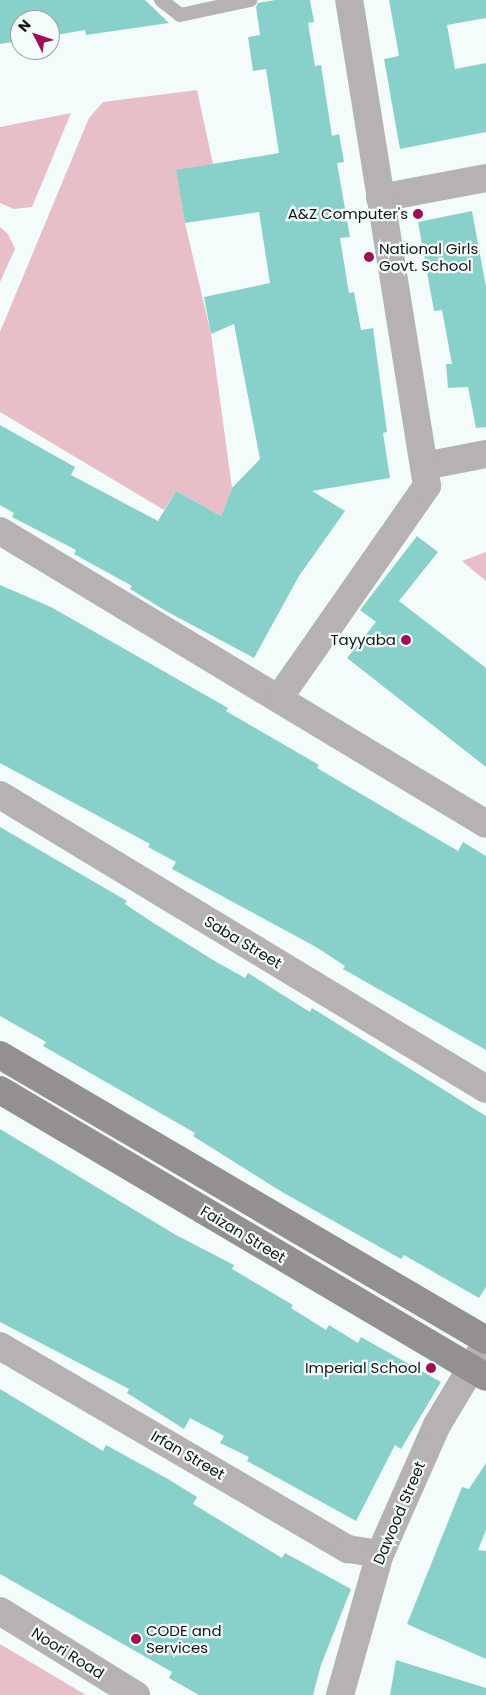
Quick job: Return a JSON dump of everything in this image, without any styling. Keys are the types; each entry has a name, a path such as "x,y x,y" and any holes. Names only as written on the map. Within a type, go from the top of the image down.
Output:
{"street":[{"path":"279,698 427,486 349,0"},
{"path":"380,198 486,178"},
{"path":"424,466 486,454"},
{"path":"0,531 486,824"},
{"name":"Saba Street","path":"0,795 486,1089"},
{"name":"Faizan Street","path":"0,1055 486,1342"},
{"name":"Faizan Street","path":"0,1090 479,1373"},
{"name":"Dawood Street","path":"340,1695 380,1554 437,1425 479,1373 486,1342"},
{"name":"Irfan Street","path":"0,1346 348,1549 380,1554"},
{"name":"Noori Road","path":"0,1611 136,1695"}],"lane":[{"path":"161,0 180,15 250,0"}],"shaded area":[{"path":"197,90 213,164 177,171 185,223 211,334 232,488 221,516 176,491 164,510 0,412 0,332 89,118 103,102"},
{"path":"71,113 32,207 14,209 0,203 0,127"},
{"path":"0,227 8,234 15,249 0,282"},
{"path":"486,552 486,581 462,561"},
{"path":"0,1644 86,1695 0,1695"}],"building":[{"path":"0,0 145,0 169,23 86,35 85,30 60,34 60,10 10,10 10,42 0,44"},
{"path":"275,0 310,0 314,22 308,23 315,66 321,65 332,136 339,134 344,162 337,163 350,237 340,238 349,293 354,292 361,330 373,328 387,432 383,433 390,478 312,491 345,511 299,576 254,658 166,611 130,589 132,586 74,554 76,550 12,517 14,513 0,505 0,425 75,467 71,475 158,521 176,491 221,516 232,488 260,459 234,324 211,334 204,297 270,283 259,212 185,223 176,170 279,153 266,69 253,71 248,37 260,35 256,7 258,3"},
{"path":"389,0 486,0 486,18 447,25 455,69 486,63 486,132 400,149 384,59 399,56"},
{"path":"472,211 486,287 486,427 476,428 468,387 448,388 446,364 452,364 442,310 434,311 418,222"},
{"name":"Tayyaba","path":"417,536 438,552 399,601 486,668 486,767 347,658 376,622 360,610"},
{"path":"0,585 51,607 228,708 226,711 319,765 317,768 458,851 463,842 486,856 486,1050 343,969 345,966 316,947 172,869 176,862 148,847 150,844 0,763"},
{"path":"0,827 127,901 125,904 213,960 245,978 248,973 310,1012 312,1008 486,1116 486,1287 479,1298 404,1255 401,1259 282,1192 193,1136 195,1133 43,1046 46,1042 0,1016"},
{"path":"0,1129 176,1235 234,1265 232,1269 293,1305 291,1308 326,1330 329,1325 358,1343 361,1337 441,1382 401,1449 395,1445 356,1521 247,1461 249,1457 220,1443 224,1436 190,1418 184,1429 127,1393 129,1389 0,1322"},
{"path":"0,1389 103,1451 106,1445 168,1479 197,1497 193,1504 282,1558 285,1553 351,1589 321,1665 313,1695 199,1695 169,1678 172,1672 0,1574"},
{"path":"486,1463 486,1530 478,1550 486,1551 486,1659 407,1624 462,1487 469,1489"},
{"path":"396,1660 486,1688 486,1695 390,1695"}],"place":[{"name":"A&Z Computer's","path":"418,214"},
{"name":"National Girls Govt. School","path":"369,257"},
{"name":"Tayyaba","path":"406,640"},
{"name":"Imperial School","path":"431,1368"},
{"name":"CODE and Services","path":"136,1639"}]}
